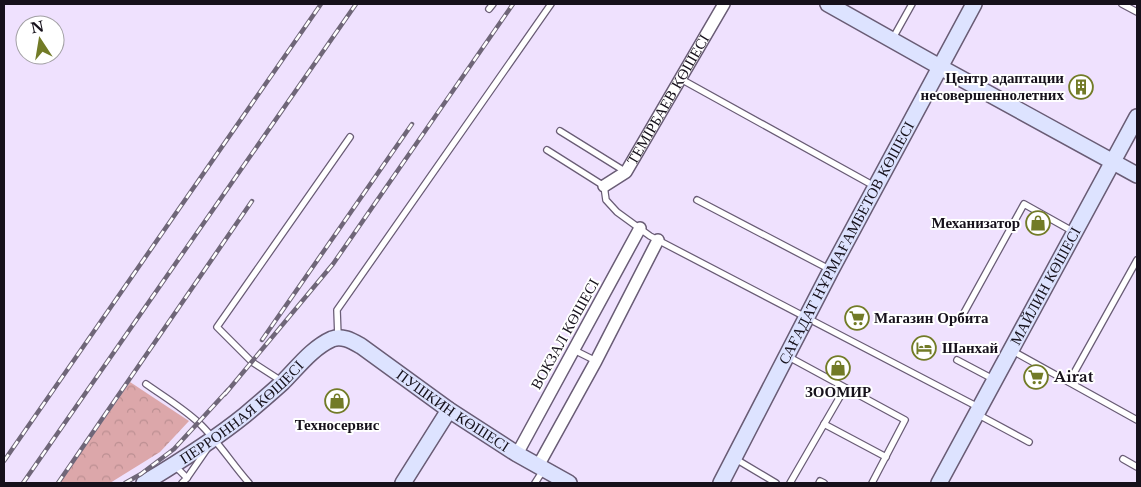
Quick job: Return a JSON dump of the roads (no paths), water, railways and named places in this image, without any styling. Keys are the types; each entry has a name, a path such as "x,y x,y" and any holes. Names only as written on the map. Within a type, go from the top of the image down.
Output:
{"street":[{"name":"ТЕМІРБАЕВ КӨШЕСІ","path":"604,186 626,172 679,78 724,4"},
{"path":"828,4 1137,175"},
{"name":"САҒАДАТ НҰРМАҒАМБЕТОВ КӨШЕСІ","path":"721,483 831,270 974,4"},
{"name":"МАЙЛИН КӨШЕСІ","path":"939,483 1137,117"},
{"name":"ВОКЗАЛ КӨШЕСІ","path":"517,454 640,228"},
{"path":"541,468 658,240"},
{"name":"ПЕРРОННАЯ КӨШЕСІ","path":"144,483 214,439 283,382 308,356 323,344 338,337"},
{"name":"ПУШКИН КӨШЕСІ","path":"338,337 350,340 361,346 449,410 517,454 569,483"},
{"path":"402,483 449,410"}],"lane":[{"path":"338,337 337,310 551,4"},
{"path":"892,40 912,4"},
{"path":"1122,4 1137,12"},
{"path":"679,78 876,187"},
{"path":"560,131 626,172"},
{"path":"283,382 252,362 217,327 350,137"},
{"path":"547,150 604,186 606,200 617,212 658,240 978,411 1029,442"},
{"path":"698,200 831,270"},
{"path":"960,320 1024,204 1074,232"},
{"path":"1069,382 1137,260"},
{"path":"574,350 596,361"},
{"path":"1011,350 1137,420"},
{"path":"787,356 905,420 873,481 882,483"},
{"path":"957,360 995,380"},
{"path":"146,384 199,422 249,483"},
{"path":"790,483 845,388"},
{"path":"824,424 886,457"},
{"path":"182,483 214,439"},
{"path":"734,458 776,483"},
{"path":"1123,459 1137,467"},
{"path":"174,465 187,478"},
{"path":"535,483 541,468"},
{"path":"819,483 820,481 824,483"}],"railway":[{"path":"4,461 321,4"},
{"path":"23,483 356,4"},
{"path":"225,394 333,264 513,4"},
{"path":"262,340 412,124"},
{"path":"58,483 252,201"},
{"path":"125,483 141,474 174,449 228,390"}],"place":[{"name":"Центр адаптации несовершеннолетних","path":"1081,87"},
{"name":"Механизатор","path":"1038,223"},
{"name":"Магазин Орбита","path":"857,318"},
{"name":"Шанхай","path":"924,348"},
{"name":"ЗООМИР","path":"838,368"},
{"name":"Airat","path":"1036,377"},
{"name":"Техносервис","path":"337,401"}]}
